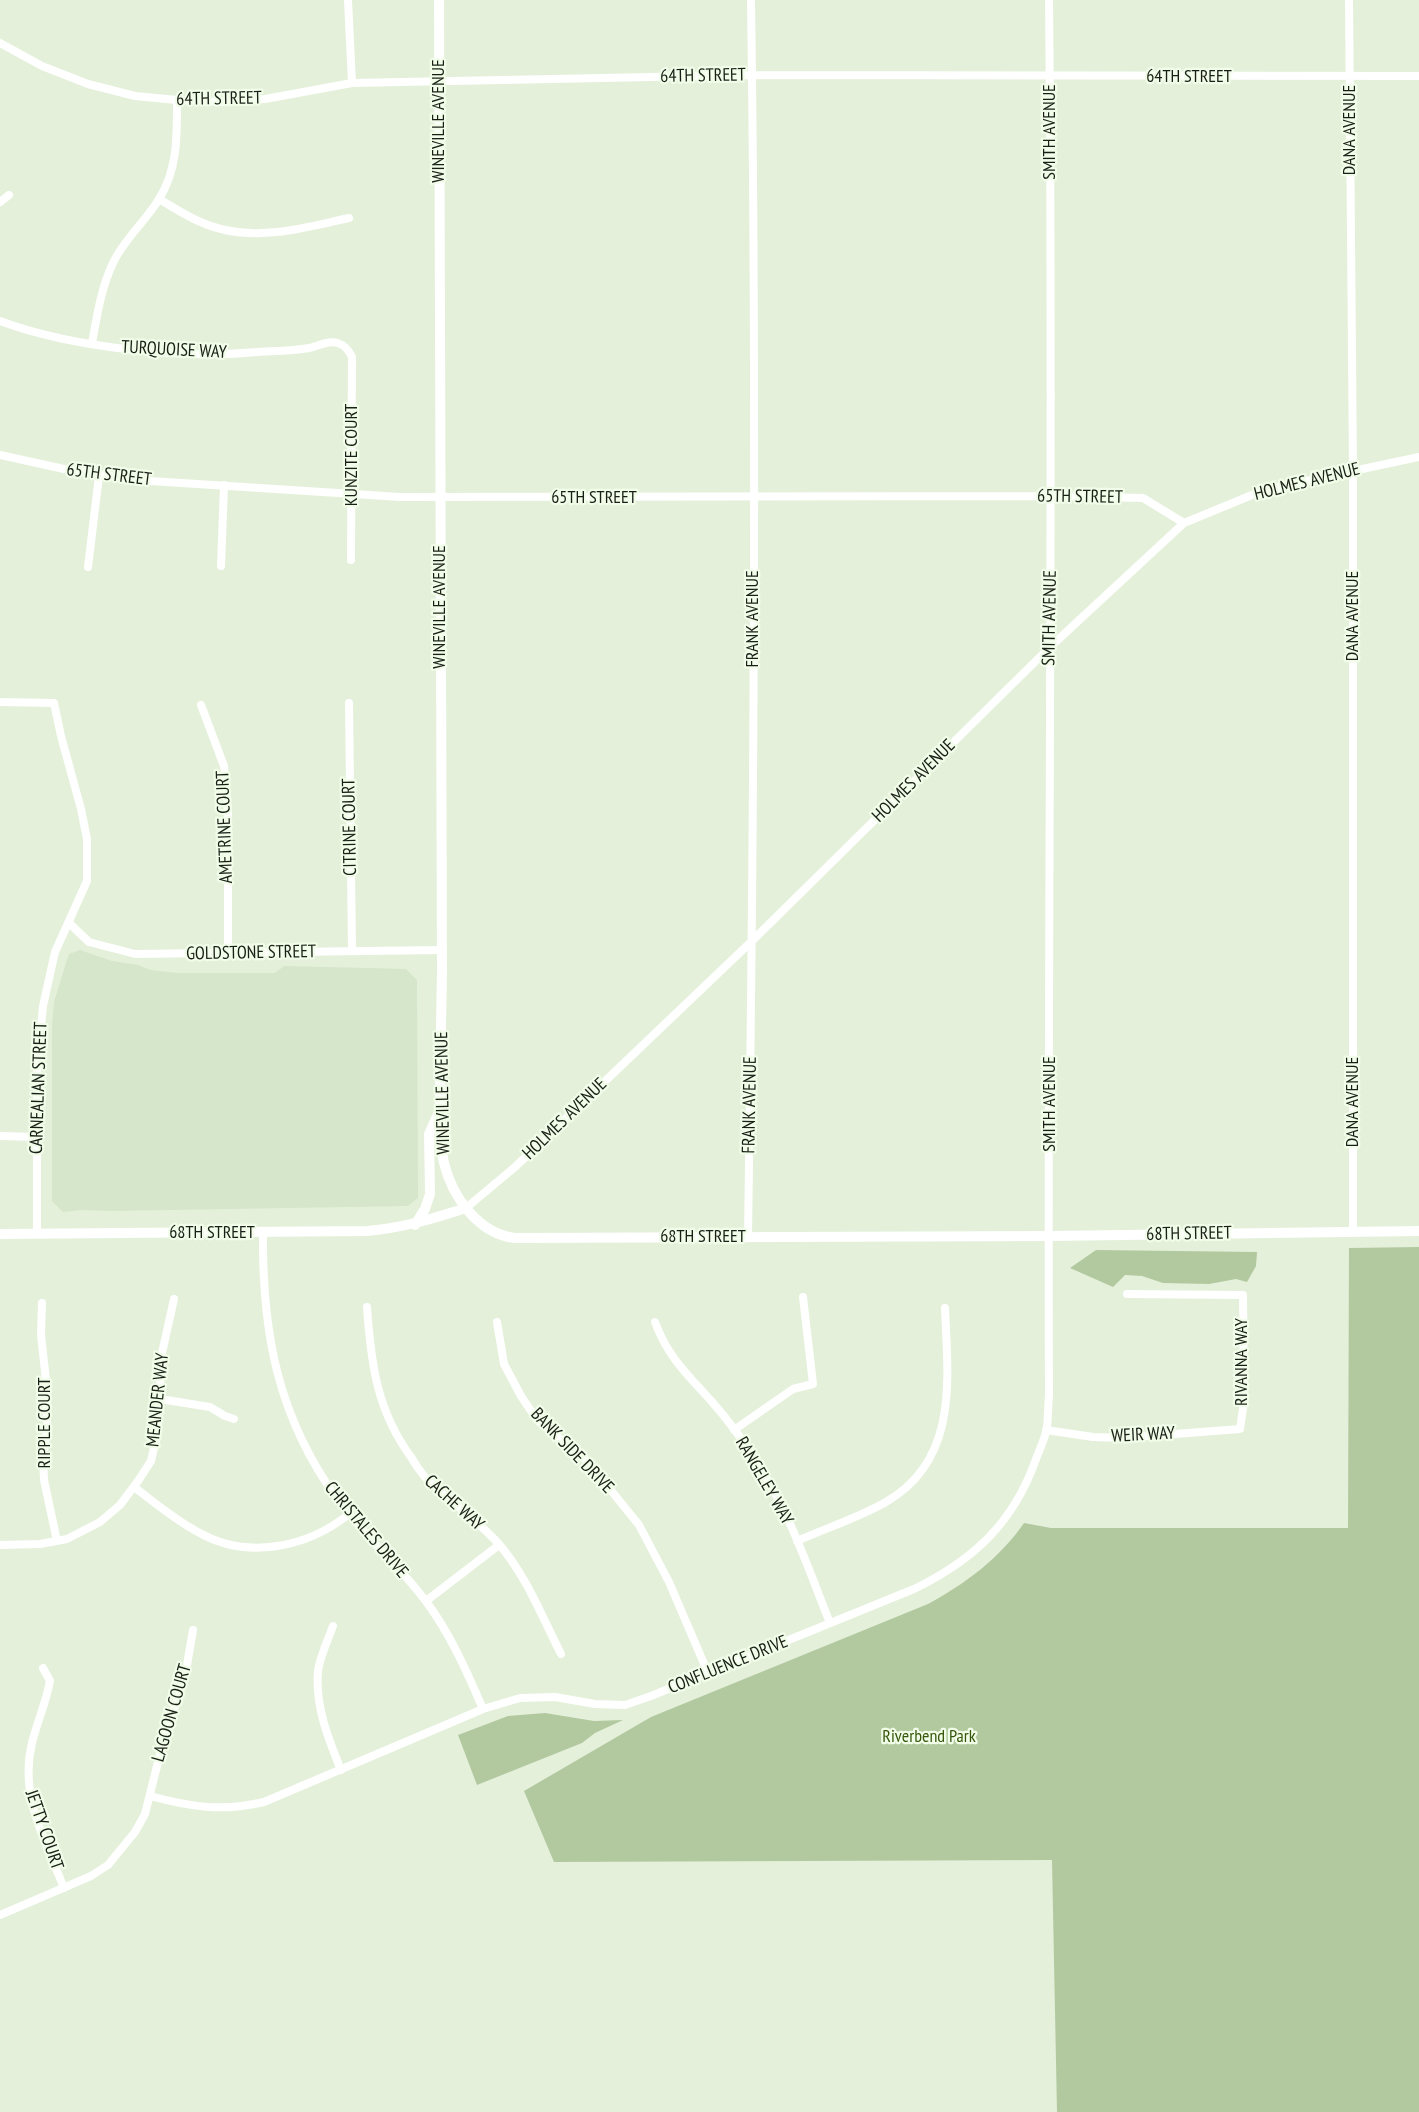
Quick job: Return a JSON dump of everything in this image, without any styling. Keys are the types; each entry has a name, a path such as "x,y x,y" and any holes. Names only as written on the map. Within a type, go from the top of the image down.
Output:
{"street":[{"path":"348,0 352,82"},
{"name":"WINEVILLE AVENUE","path":"439,0 442,950 440,1109 444,1162 449,1177 466,1208"},
{"name":"FRANK AVENUE","path":"748,1237 753,940 751,0"},
{"name":"SMITH AVENUE","path":"1049,0 1052,496 1049,648 1050,1236"},
{"name":"DANA AVENUE","path":"1349,0 1353,470 1353,1232"},
{"name":"64TH STREET","path":"0,43 42,66 88,84 135,96 222,102 265,99 352,82 752,75 1419,76"},
{"path":"92,343 101,294 113,262 159,199 173,164 177,145 177,100"},
{"path":"0,202 9,195"},
{"path":"159,199 202,223 238,232 280,232 349,218"},
{"name":"TURQUOISE WAY","path":"0,321 29,332 133,350 186,354 244,353 308,348 333,342 349,350"},
{"name":"KUNZITE COURT","path":"349,350 352,357 351,560"},
{"name":"65TH STREET","path":"0,455 99,476 135,480 439,498 1052,496 1143,498 1184,523"},
{"name":"HOLMES AVENUE","path":"466,1208 515,1167 753,940 1049,648 1184,523 1264,490 1419,457"},
{"path":"88,567 99,476"},
{"path":"221,566 224,485"},
{"name":"CARNEALIAN STREET","path":"0,702 54,703 87,839 87,881 55,952 43,1006 37,1071 37,1234"},
{"name":"CITRINE COURT","path":"349,703 352,951"},
{"name":"AMETRINE COURT","path":"201,705 224,766 228,813 228,953"},
{"name":"GOLDSTONE STREET","path":"69,923 89,942 135,954 442,950"},
{"path":"415,1225 425,1209 430,1194 429,1134 440,1109"},
{"path":"0,1136 36,1137"},
{"name":"68TH STREET","path":"0,1234 367,1231 415,1225 466,1208 490,1231 503,1237 514,1238 1050,1236 1419,1231"},
{"name":"CHRISTALES DRIVE","path":"263,1233 265,1308 275,1370 299,1433 315,1466 349,1514 426,1601 447,1634 483,1709"},
{"name":"CONFLUENCE DRIVE","path":"150,1796 191,1806 241,1808 264,1802 483,1709 520,1698 555,1697 595,1704 625,1705 934,1579 971,1555 1002,1524 1030,1476 1046,1430 1049,1396 1050,1236"},
{"name":"RIVANNA WAY","path":"1127,1294 1242,1295 1244,1402 1240,1429"},
{"path":"735,1430 793,1389 813,1384 803,1297"},
{"name":"MEANDER WAY","path":"0,1545 40,1544 67,1539 100,1522 120,1505 134,1487 151,1461 157,1435 162,1353 174,1299"},
{"name":"RIPPLE COURT","path":"42,1303 41,1335 47,1389 44,1480 57,1541"},
{"name":"CACHE WAY","path":"367,1307 375,1377 381,1401 398,1440 425,1477 478,1522 499,1545 529,1591 561,1654"},
{"path":"796,1541 887,1502 917,1477 927,1463 941,1430 947,1402 945,1308"},
{"name":"BANK SIDE DRIVE","path":"497,1322 504,1364 521,1396 537,1420 588,1462 639,1525 669,1581 708,1672"},
{"name":"RANGELEY WAY","path":"656,1322 674,1360 735,1430 756,1460 774,1492 830,1623"},
{"path":"160,1399 210,1407 234,1419"},
{"name":"WEIR WAY","path":"1046,1430 1094,1437 1123,1438 1240,1429"},
{"path":"134,1487 197,1532 224,1543 241,1546 258,1548 282,1546 306,1540 327,1530 349,1514"},
{"path":"426,1601 499,1545"},
{"path":"333,1626 318,1669 319,1691 324,1730 341,1770"},
{"name":"LAGOON COURT","path":"0,1915 91,1876 108,1865 135,1832 145,1814 163,1742 185,1677 193,1630"},
{"name":"JETTY COURT","path":"43,1668 50,1682 32,1743 27,1782 33,1810 64,1888"}],"shaded area":[{"path":"80,950 112,961 138,965 150,970 177,973 275,973 284,966 406,969 417,980 418,1198 408,1206 63,1212 52,1201 52,1024 54,1002 69,954"}],"green space":[{"name":"Riverbend Park","path":"1419,1247 1419,2112 1057,2112 1052,1860 554,1862 524,1791 651,1717 928,1604 955,1588 993,1559 1024,1523 1051,1528 1348,1528 1349,1248"},
{"path":"1096,1250 1257,1252 1256,1266 1247,1282 1236,1279 1209,1284 1163,1283 1142,1276 1125,1275 1113,1287 1070,1268"},
{"path":"545,1713 594,1721 623,1720 595,1733 582,1743 477,1785 458,1735 508,1716"}]}
